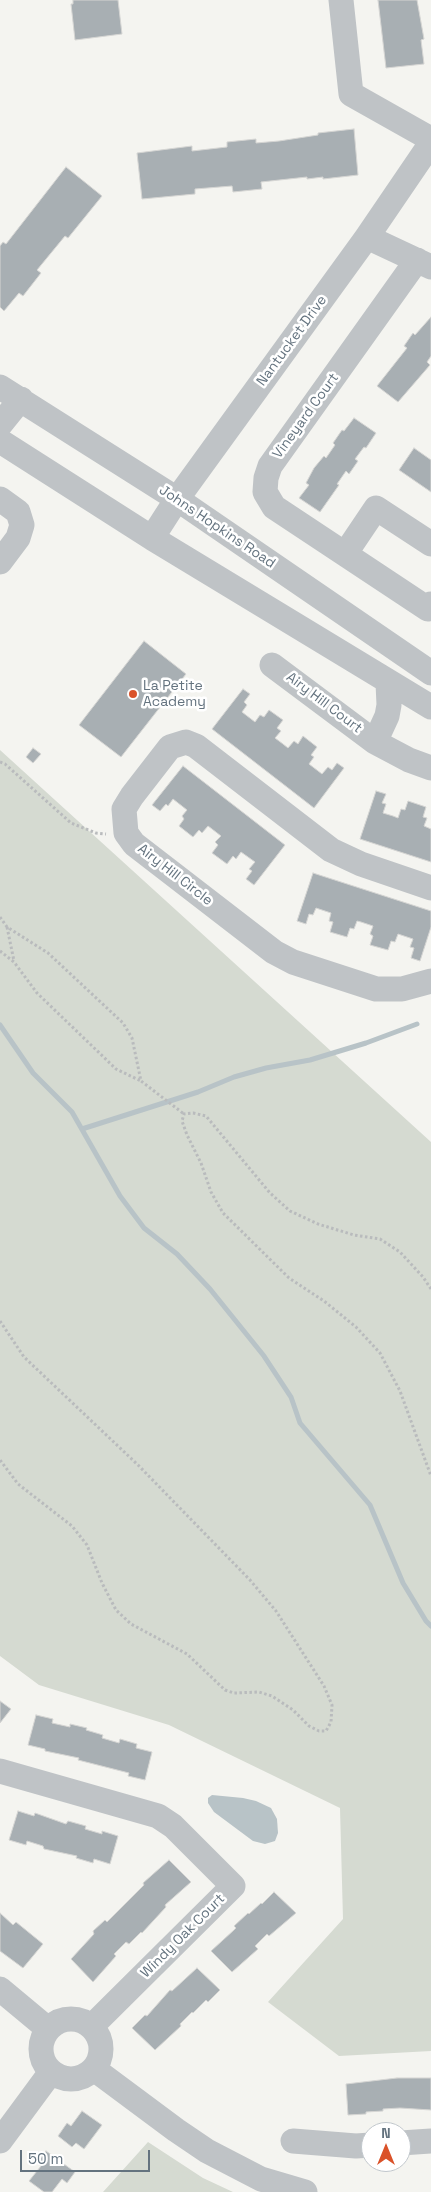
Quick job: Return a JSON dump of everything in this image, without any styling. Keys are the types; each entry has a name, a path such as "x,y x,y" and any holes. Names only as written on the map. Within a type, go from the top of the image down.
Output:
{"street":[{"path":"341,0 351,94 431,141"},
{"name":"Nantucket Drive","path":"152,538 177,499 367,237 431,141"},
{"path":"367,237 424,264"},
{"name":"Vineyard Court","path":"424,264 270,466 266,478 265,492 274,507 428,609 431,604"},
{"path":"0,425 10,393"},
{"name":"Johns Hopkins Road","path":"10,393 177,499 431,673"},
{"path":"0,441 152,538 388,683 431,707"},
{"path":"0,499 18,512 22,525 18,538 0,562"},
{"path":"345,554 376,508 431,544"},
{"name":"Airy Hill Court","path":"272,665 375,742 400,756 431,768"},
{"name":"Airy Hill Court","path":"375,742 387,716 389,705 388,683"},
{"name":"Airy Hill Circle","path":"431,888 361,864 331,850 196,746 186,742 170,747 124,809 126,833 134,844 274,952 293,962 376,989 402,989 431,981"},
{"name":"Windy Oak Court","path":"0,1771 158,1816 172,1826 233,1886 91,2027"},
{"path":"0,1989 48,2029"},
{"path":"69,2019 82,2021 91,2027 99,2037 101,2047 100,2058 94,2069 85,2076 75,2079 61,2078 51,2072 43,2063 40,2053 41,2041 48,2029 59,2021 69,2019"},
{"path":"94,2069 207,2151 261,2179 305,2192"},
{"path":"0,2141 51,2072"},
{"path":"293,2141 361,2146"},
{"path":"411,2142 431,2141"}],"path":[{"path":"0,762 5,764 71,823 96,832 126,833"},
{"path":"0,917 7,927 48,953 123,1022 132,1038 140,1082"},
{"path":"7,927 14,962"},
{"path":"0,951 14,962 37,993 116,1069 140,1082 184,1114 194,1113 206,1116 270,1193 290,1211 318,1224 380,1240 400,1252 423,1277 431,1289"},
{"path":"184,1114 182,1121 187,1136 201,1163 211,1192 222,1213 288,1278 324,1301 356,1327 380,1353 400,1391 431,1476"},
{"path":"0,1321 24,1357 138,1465 250,1580 276,1610 320,1678 332,1705 331,1722 326,1731 319,1731 309,1726 293,1710 272,1696 260,1692 234,1693 224,1690 187,1654 131,1624 116,1610 102,1583 87,1545 72,1526 18,1484 0,1460"}],"shaded area":[{"path":"0,750 431,1142 431,2051 339,2056 268,2002 343,1919 340,1808 169,1725 39,1685 0,1656"},
{"path":"212,1795 243,1798 256,1801 271,1808 277,1819 278,1833 275,1841 265,1844 253,1841 214,1812 208,1803 208,1798"},
{"path":"148,2142 203,2178 233,2192 103,2192"}],"building":[{"path":"73,0 118,0 122,34 75,40 71,4 73,4"},
{"path":"378,0 417,0 424,39 421,40 424,64 386,68"},
{"path":"354,129 358,175 323,179 323,177 307,179 307,177 261,182 262,189 233,192 232,186 195,189 195,194 142,199 137,153 192,146 192,151 227,147 227,142 256,139 256,143 279,141 318,135 318,133"},
{"path":"66,167 102,196 68,238 65,236 37,270 41,273 23,296 19,293 4,311 0,307 0,246 3,242 6,244"},
{"path":"431,317 431,356 427,362 430,365 398,402 377,386 407,348 404,346 413,333 415,335"},
{"path":"354,418 376,433 366,448 364,447 355,459 358,461 349,474 346,471 337,484 339,485 320,512 299,498 309,485 306,483 314,468 324,456 326,458 342,430 344,431"},
{"path":"414,448 431,460 431,492 399,470"},
{"path":"144,641 186,674 121,757 79,725"},
{"path":"243,689 250,694 244,702 247,705 242,712 255,722 260,715 264,717 269,710 283,720 277,728 281,731 275,738 288,748 294,741 298,744 303,736 317,747 311,755 314,757 309,764 322,774 328,767 332,770 337,763 344,768 314,808 212,729"},
{"path":"33,748 41,754 33,763 26,757"},
{"path":"183,766 285,845 254,885 246,879 252,871 249,869 255,862 241,852 236,859 233,856 227,864 212,853 218,845 215,842 221,836 208,826 202,833 199,830 193,837 179,826 184,819 182,816 187,810 173,799 168,806 166,804 160,811 152,805"},
{"path":"376,791 386,794 382,803 386,804 383,813 398,818 401,809 405,810 408,801 426,807 423,817 427,818 424,826 431,829 431,862 360,839"},
{"path":"313,873 431,911 431,927 420,961 411,958 414,948 410,947 413,939 398,934 395,942 391,941 388,950 370,945 373,936 370,934 373,926 361,922 357,921 354,929 350,928 347,937 330,932 333,922 329,921 331,913 316,908 313,915 309,914 306,924 297,921"},
{"path":"0,1701 11,1709 0,1723"},
{"path":"36,1715 53,1719 52,1723 70,1727 70,1724 87,1728 86,1730 103,1735 102,1738 119,1743 120,1739 137,1744 136,1748 152,1752 145,1780 128,1776 129,1773 78,1760 79,1758 45,1751 45,1749 28,1745"},
{"path":"18,1811 34,1816 35,1813 66,1824 68,1821 86,1826 85,1829 102,1834 102,1831 118,1836 110,1864 94,1859 93,1863 76,1858 77,1856 44,1849 43,1846 27,1841 26,1845 9,1840"},
{"path":"169,1860 191,1882 165,1905 166,1907 142,1933 129,1944 126,1942 114,1954 116,1956 93,1982 71,1959 94,1934 93,1931 105,1920 107,1922 144,1885 143,1883"},
{"path":"274,1892 296,1913 269,1936 267,1934 255,1946 258,1949 232,1972 211,1951 236,1928 234,1926"},
{"path":"0,1913 13,1925 16,1922 43,1944 23,1968 0,1951"},
{"path":"197,1968 220,1990 208,2002 206,2000 192,2012 180,2024 181,2026 155,2050 132,2028 145,2015 147,2016 170,1990 172,1991"},
{"path":"397,2078 431,2078 431,2110 383,2109 383,2111 366,2112 366,2114 348,2115 346,2084"},
{"path":"82,2111 102,2125 84,2149 76,2143 72,2147 58,2136 67,2123 71,2126"},
{"path":"46,2151 75,2172 67,2183 62,2179 52,2192 44,2192 29,2181 41,2166 37,2163"}],"waterway":[{"path":"82,1129 198,1092 234,1077 266,1068 310,1060 366,1043 417,1024"},
{"path":"0,1025 33,1073 72,1112 120,1196 144,1228 177,1254 210,1289 264,1356 291,1397 300,1423 370,1505 403,1583 431,1626"}],"place":[{"name":"La Petite Academy","path":"133,694"}]}
